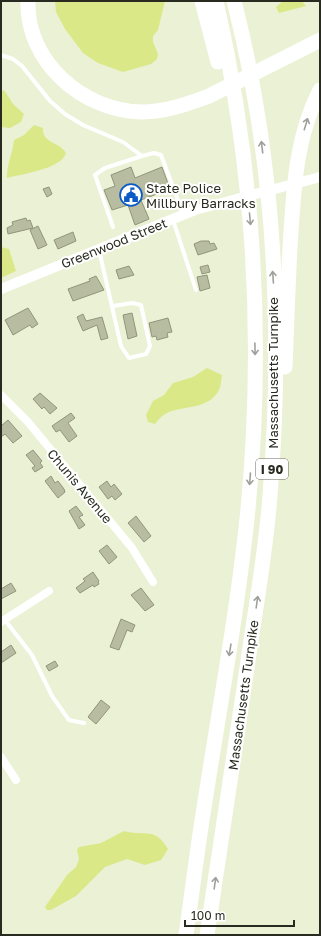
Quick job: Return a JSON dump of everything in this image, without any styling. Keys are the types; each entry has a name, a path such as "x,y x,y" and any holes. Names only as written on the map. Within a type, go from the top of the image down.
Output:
{"highway":[{"path":"28,1 30,24 40,50 53,70 70,87 79,94 110,107 142,112 174,109 262,64 320,32"},
{"path":"36,1 41,30 52,56 71,77 96,93 124,101 154,103 208,91"},
{"path":"202,1 218,60 236,155 247,188"},
{"name":"Massachusetts Turnpike","path":"186,935 203,811 232,638 248,508 255,376 253,274 247,188 231,80 216,1"},
{"name":"Massachusetts Turnpike","path":"207,935 260,578 270,497 275,397 273,275 264,168 257,111 247,51 234,1"},
{"path":"262,64 320,40"},
{"path":"270,497 284,406 289,261 296,174 306,122 320,90"}],"street":[{"name":"Greenwood Street","path":"1,289 99,250 183,214 223,201 320,177"},
{"name":"Chunis Avenue","path":"1,395 28,422 132,548 153,582"},
{"path":"3,621 49,591"},
{"path":"1,757 16,780"}],"lane":[{"path":"1,55 13,59 22,66 50,101 65,114 83,125 123,142 142,156"},
{"path":"113,227 95,175 106,168 154,153 160,155 183,214"},
{"path":"173,219 196,290"},
{"path":"99,250 121,346 129,358 146,354 150,346 141,305 132,303 113,306"},
{"path":"3,621 32,655 52,696 70,720 84,723"}],"green space":[{"path":"55,1 165,1 158,30 153,36 153,42 158,54 157,59 151,64 123,72 98,63 83,53 65,29 56,12"},
{"path":"283,1 302,1 306,6 279,13 276,7"},
{"path":"4,90 13,104 24,114 21,122 10,128 1,127 1,92"},
{"path":"34,125 43,128 45,137 63,149 66,153 63,159 49,167 31,173 7,178 14,140 24,135"},
{"path":"1,247 9,249 16,271 1,278"},
{"path":"207,368 222,375 220,388 215,396 204,403 169,412 160,418 155,424 148,422 146,415 153,401 164,395 173,383 193,377"},
{"path":"124,831 154,835 163,842 168,849 161,860 145,865 127,859 105,867 76,896 51,910 47,910 45,907 67,875 76,867 79,859 77,850 79,847 101,843"}],"building":[{"name":"State Police Millbury Barracks","path":"131,167 135,178 162,167 170,189 141,200 149,219 135,225 128,205 112,210 104,190 115,186 111,175"},
{"path":"49,187 52,194 47,197 43,189"},
{"path":"26,218 27,221 30,220 33,228 8,234 7,228 13,225 12,222"},
{"path":"38,226 47,245 38,249 30,230"},
{"path":"73,232 76,241 58,249 54,240"},
{"path":"201,241 209,241 210,244 214,243 217,249 198,255 194,244"},
{"path":"208,265 210,272 202,274 200,267"},
{"path":"129,266 134,275 119,279 116,270"},
{"path":"207,275 210,288 200,291 197,277"},
{"path":"96,276 104,290 73,301 68,289 90,281 89,279"},
{"path":"28,308 38,324 32,328 30,325 13,335 5,320"},
{"path":"132,313 137,336 128,339 123,315"},
{"path":"83,314 86,321 102,317 108,338 101,340 97,325 83,331 77,317"},
{"path":"168,318 172,332 167,333 168,337 157,340 156,336 152,337 149,323"},
{"path":"40,393 57,408 50,414 44,407 42,409 33,399"},
{"path":"71,413 75,418 68,423 77,436 69,442 60,430 56,432 52,426"},
{"path":"8,420 22,436 13,443 5,434 1,437 1,426"},
{"path":"33,450 42,461 40,463 43,467 35,472 32,468 35,466 26,455"},
{"path":"51,476 55,483 58,481 65,492 58,498 45,481"},
{"path":"107,481 111,487 114,484 122,494 115,500 112,496 108,499 99,487"},
{"path":"76,506 83,515 79,517 85,525 79,529 69,511"},
{"path":"136,516 151,536 144,542 128,523"},
{"path":"107,545 117,557 109,564 99,551"},
{"path":"93,572 99,581 99,584 94,587 93,585 80,593 76,588 85,581 83,579"},
{"path":"11,583 16,591 1,599 1,589"},
{"path":"141,588 154,605 145,611 131,595"},
{"path":"121,619 135,625 132,632 127,630 119,650 110,647"},
{"path":"11,645 16,653 1,663 1,652"},
{"path":"55,661 58,666 49,671 46,666"},
{"path":"101,700 110,707 96,724 88,717"}],"place":[{"name":"State Police Millbury Barracks","path":"131,195"}]}
